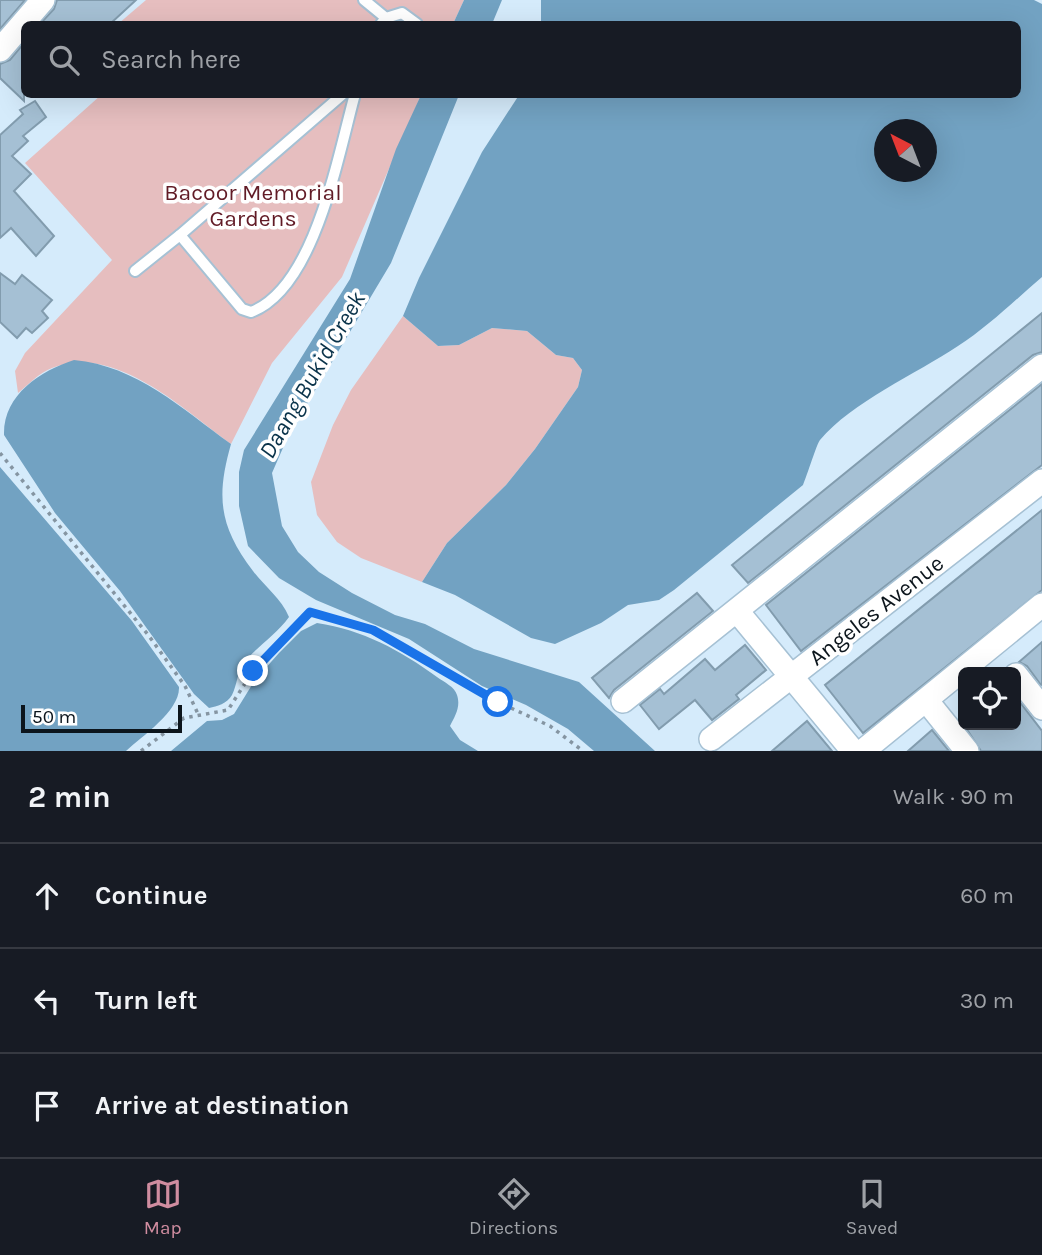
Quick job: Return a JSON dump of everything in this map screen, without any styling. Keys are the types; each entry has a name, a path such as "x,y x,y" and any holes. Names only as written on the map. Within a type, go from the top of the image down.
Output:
{"street":[{"path":"25,21 43,0"},
{"path":"0,50 21,26"},
{"path":"623,701 1042,366"},
{"name":"Angeles Avenue","path":"710,739 1042,481"},
{"path":"863,751 1042,605"},
{"path":"737,611 853,751"},
{"path":"992,646 1009,667"},
{"path":"1021,682 1042,708"},
{"path":"926,700 967,751"}],"lane":[{"path":"364,0 384,21 402,13 413,21"},
{"path":"135,271 338,98"},
{"path":"180,235 242,309 251,312 260,309 281,291 299,267 326,201 354,98"}],"path":[{"path":"0,453 149,636 185,686 199,716"},
{"path":"141,751 184,718 228,710 253,671 310,612 373,630 498,702 550,726 583,751"}],"green space":[{"path":"146,0 464,0 454,21 122,21"},
{"name":"Bacoor Memorial Gardens","path":"98,98 420,98 342,277 272,363 231,444 148,384 124,372 100,365 76,363 52,368 18,393 15,371 25,353 112,260 25,163"},
{"path":"403,316 438,346 459,345 492,328 527,331 556,355 573,358 582,370 578,387 535,449 506,485 447,543 422,582 361,558 337,542 317,515 311,482 333,425 351,390"}],"water":[{"path":"464,0 502,0 493,21 454,21"},
{"path":"541,0 1034,0 1042,4 1042,277 969,339 885,389 833,426 820,440 803,485 659,600 628,605 601,623 555,644 531,638 455,595 422,582 447,543 506,485 535,449 578,387 582,370 573,358 556,355 527,331 492,328 459,345 438,346 403,316 482,152 517,98 1021,98 1021,21 541,21"},
{"name":"Daang Bukid Creek","path":"420,98 458,98 391,263 289,434 272,473 282,526 298,552 319,572 352,593 395,615 425,624 474,649 579,682 655,751 594,751 568,729 526,705 482,686 409,639 316,600 279,578 248,546 239,506 239,472 244,450 350,279 396,149"},
{"path":"74,360 97,364 138,380 176,403 231,444 222,496 227,525 242,555 282,604 289,617 243,664 232,695 222,704 209,708 194,694 120,591 55,513 4,435 10,408 26,387 49,371"},
{"path":"0,467 132,621 179,687 178,696 167,714 126,751 0,751"},
{"path":"317,623 380,642 449,685 456,692 458,699 457,711 450,726 460,740 478,751 171,751 207,721 222,720 234,714 255,680 279,653 301,631"}],"building":[{"path":"0,0 25,0 0,29"},
{"path":"57,0 136,0 113,21 43,21 54,9"},
{"path":"21,47 21,98 24,98 24,101 0,78 0,64 10,60"},
{"path":"35,101 46,117 23,136 28,141 12,156 31,174 14,191 54,236 36,256 11,228 0,238 0,135 23,114 20,110"},
{"path":"0,273 15,284 22,275 52,300 42,311 48,318 32,333 26,328 17,338 0,322"},
{"path":"1042,313 1042,352 1033,355 748,583 732,565"},
{"path":"1042,384 1042,465 801,651 766,605"},
{"path":"1042,510 1042,590 863,733 825,685"},
{"path":"697,593 713,611 614,690 609,698 592,678"},
{"path":"1042,642 1041,685 1027,666 1019,662"},
{"path":"745,645 766,670 736,695 739,699 712,720 695,700 659,729 640,705 660,689 664,694 705,659 715,670"},
{"path":"1021,704 1042,731 1042,751 981,751 967,730 1021,730"},
{"path":"807,721 832,751 772,751"},
{"path":"932,730 949,751 908,751"}],"route":[{"path":"253,671 310,612 329,615 373,630 419,653 498,702"}]}
